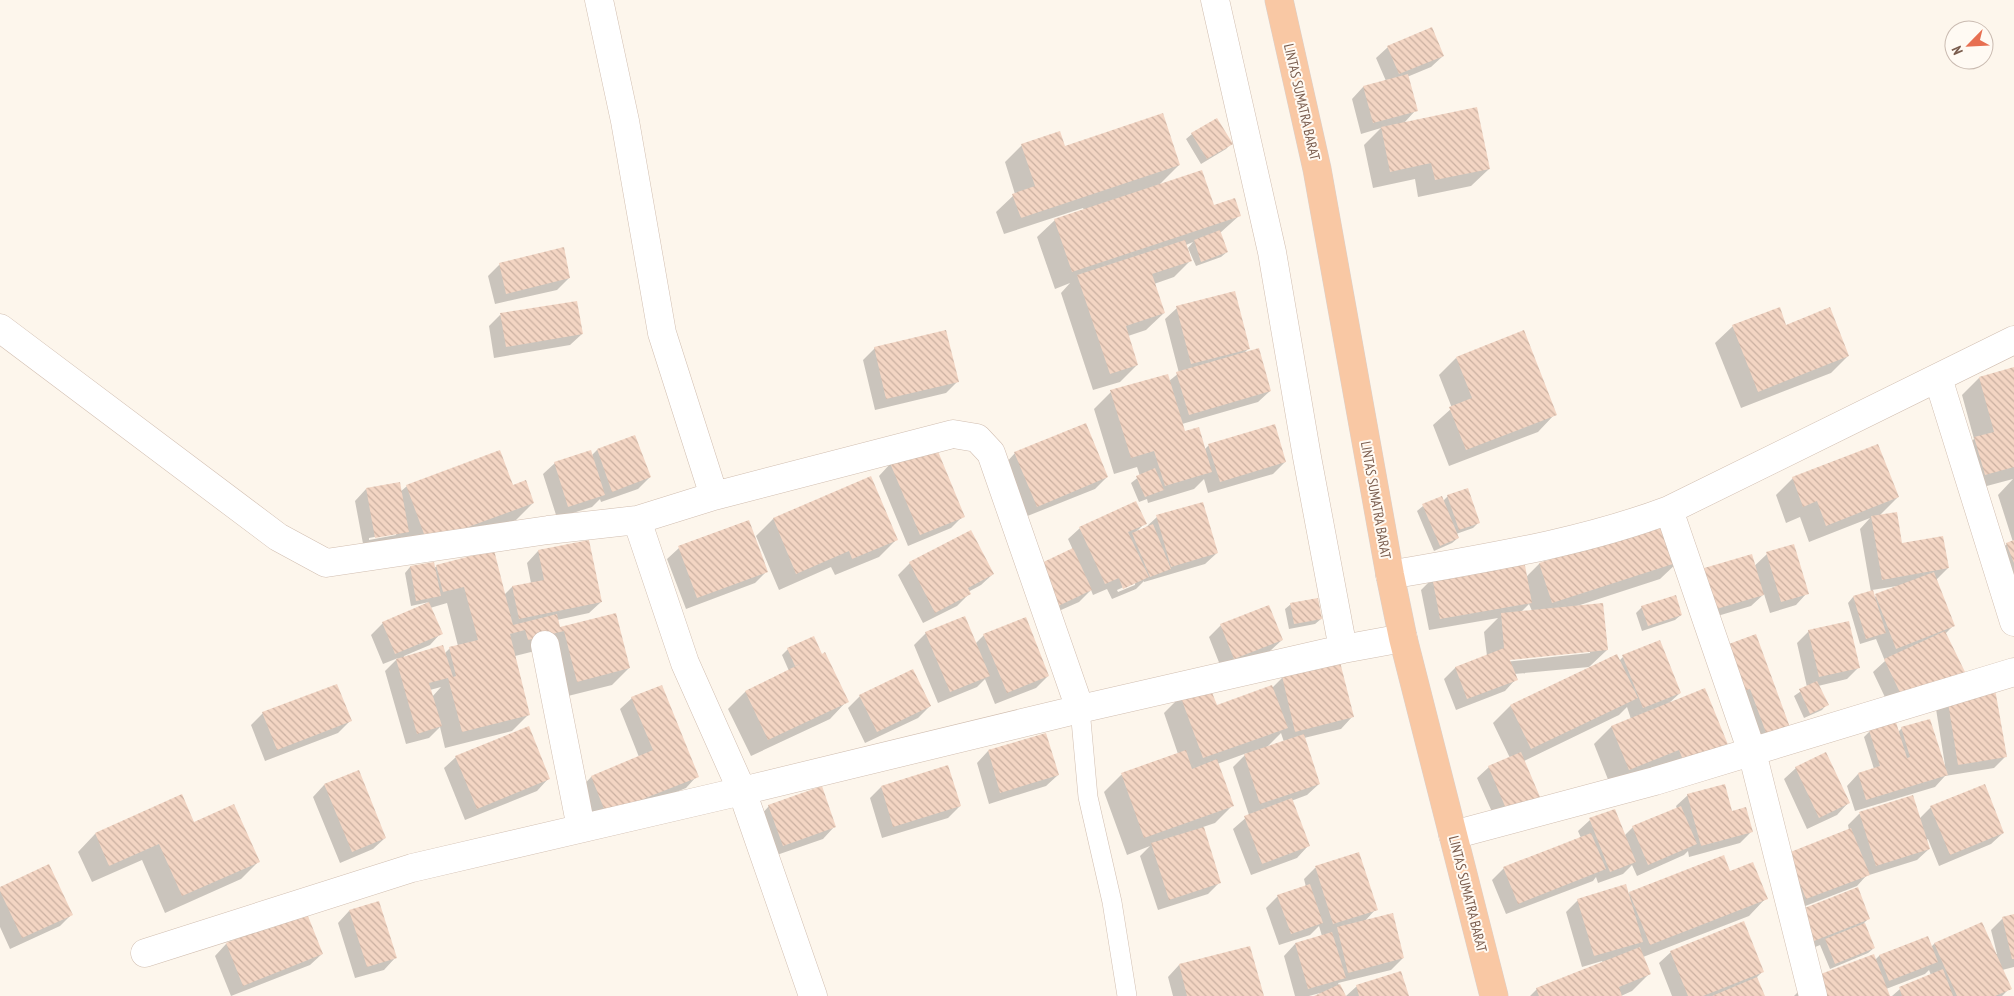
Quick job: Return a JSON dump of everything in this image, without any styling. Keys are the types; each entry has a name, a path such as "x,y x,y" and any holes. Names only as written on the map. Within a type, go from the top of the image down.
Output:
{"highway":[{"name":"LINTAS SUMATRA BARAT","path":"1279,0 1317,169 1403,638 1494,996"}],"street":[{"path":"599,0 625,121 662,333 714,496"},
{"path":"1215,0 1272,252 1307,457 1343,649"},
{"path":"0,328 278,537 326,563 548,530 637,520 714,496 953,434 977,438 991,453 1080,709"},
{"path":"1390,575 1570,542 1636,523 1669,510 2014,340"},
{"path":"1938,378 2014,622"},
{"path":"1669,510 1752,752 1813,996"},
{"path":"637,520 685,663 742,791 813,996"},
{"path":"145,953 412,868 742,791 1080,709 1343,649 1403,638"},
{"path":"546,646 581,828"},
{"path":"1453,835 1655,781 2014,672"}],"lane":[{"path":"1080,709 1088,797 1112,902 1128,996"}],"building":[{"path":"1432,27 1444,56 1399,74 1387,46"},
{"path":"1408,74 1418,111 1373,123 1363,86"},
{"path":"1477,107 1490,169 1435,180 1431,163 1390,172 1381,127"},
{"path":"1163,113 1180,165 1021,218 1012,194 1035,186 1021,144 1060,131 1065,146"},
{"path":"1217,118 1233,144 1207,159 1191,133"},
{"path":"1202,170 1214,205 1235,198 1241,216 1072,272 1054,219"},
{"path":"1220,230 1228,252 1201,262 1194,240"},
{"path":"1185,240 1192,261 1152,274 1165,313 1126,326 1138,365 1110,374 1077,275"},
{"path":"564,247 570,278 506,294 499,263"},
{"path":"1235,291 1250,349 1191,364 1176,306"},
{"path":"577,301 583,334 506,347 500,313"},
{"path":"1780,307 1786,325 1830,307 1849,356 1758,392 1732,325"},
{"path":"946,330 959,382 886,399 874,347"},
{"path":"1524,330 1557,415 1466,450 1449,407 1472,398 1456,357"},
{"path":"1259,348 1271,391 1189,415 1176,372"},
{"path":"2014,367 2014,467 1985,475 1974,437 1994,432 1979,377"},
{"path":"1168,374 1185,431 1199,427 1212,472 1165,486 1154,451 1131,458 1110,390"},
{"path":"1086,423 1108,477 1037,507 1014,452"},
{"path":"1275,424 1286,462 1220,482 1208,444"},
{"path":"635,435 651,477 612,492 597,449"},
{"path":"935,444 965,517 920,535 890,463"},
{"path":"1878,444 1899,497 1826,526 1817,501 1803,507 1792,477"},
{"path":"500,450 513,485 526,480 534,503 427,542 406,485"},
{"path":"591,450 605,495 568,507 554,462"},
{"path":"1155,468 1164,490 1145,497 1136,476"},
{"path":"871,476 898,540 852,559 849,551 796,574 773,518"},
{"path":"400,482 409,532 375,538 366,488"},
{"path":"1468,488 1480,523 1459,530 1447,495"},
{"path":"1442,496 1459,538 1440,546 1422,504"},
{"path":"1136,501 1147,524 1128,532 1149,577 1123,589 1119,578 1105,584 1079,527"},
{"path":"1203,502 1218,553 1171,567 1156,515"},
{"path":"1897,512 1902,543 1943,536 1949,568 1882,580 1871,516"},
{"path":"749,520 768,572 697,598 678,546"},
{"path":"1666,522 1679,562 1552,603 1539,563"},
{"path":"1153,524 1171,569 1150,577 1132,533"},
{"path":"971,530 994,574 968,588 971,594 935,613 909,562"},
{"path":"589,540 602,602 519,619 512,586 544,580 538,550"},
{"path":"2014,540 2014,563 2006,543"},
{"path":"1794,544 1809,594 1781,602 1766,552"},
{"path":"1073,548 1092,590 1054,608 1035,566"},
{"path":"494,550 513,625 557,614 560,627 616,613 630,668 577,682 564,631 528,640 525,630 510,634 530,715 462,732 448,678 429,683 442,726 417,734 396,659 443,645 453,677 456,676 449,647 478,640 464,587 443,592 436,565"},
{"path":"1752,554 1764,595 1706,612 1694,571"},
{"path":"1524,560 1532,603 1440,619 1432,577"},
{"path":"434,562 441,596 416,601 410,566"},
{"path":"1934,572 1955,626 1896,649 1875,594"},
{"path":"1873,590 1886,633 1866,639 1853,596"},
{"path":"1676,595 1682,615 1648,626 1641,606"},
{"path":"1318,598 1322,619 1294,624 1290,603"},
{"path":"429,602 443,634 395,654 382,622"},
{"path":"1603,603 1608,650 1510,660 1518,680 1467,699 1455,667 1504,648 1501,613"},
{"path":"1269,605 1283,640 1234,659 1220,624"},
{"path":"965,616 990,676 950,692 925,632"},
{"path":"1026,617 1049,676 1007,693 983,634"},
{"path":"1849,621 1860,668 1819,677 1808,630"},
{"path":"1945,631 1966,674 1905,703 1884,659"},
{"path":"1756,634 1792,733 1769,741 1750,689 1735,694 1718,648"},
{"path":"814,636 822,654 825,652 849,702 768,740 745,691 804,662 795,666 787,648"},
{"path":"1660,640 1681,693 1643,708 1622,655"},
{"path":"1617,654 1638,698 1531,749 1510,705"},
{"path":"1340,662 1354,717 1295,732 1282,676"},
{"path":"913,669 931,706 877,732 859,695"},
{"path":"1817,681 1829,705 1810,714 1799,689"},
{"path":"337,684 352,721 277,750 262,712"},
{"path":"662,685 699,777 638,801 608,819 591,776 653,750 631,697"},
{"path":"1209,685 1217,705 1272,685 1288,728 1203,758 1180,695"},
{"path":"1705,688 1731,752 1687,770 1679,750 1629,770 1611,726"},
{"path":"1995,689 2007,757 1958,765 1947,696"},
{"path":"1930,719 1948,775 1866,800 1858,773 1880,766 1869,730 1896,722 1907,758 1910,757 1901,727"},
{"path":"529,726 550,779 477,809 455,756"},
{"path":"1046,733 1059,775 1000,793 988,750"},
{"path":"1304,734 1320,784 1260,804 1244,754"},
{"path":"1186,750 1192,769 1217,759 1234,806 1144,838 1121,773"},
{"path":"1521,752 1540,797 1507,811 1488,766"},
{"path":"1826,752 1850,803 1819,818 1795,767"},
{"path":"948,765 961,806 893,827 881,786"},
{"path":"359,770 386,838 352,852 324,784"},
{"path":"1725,784 1732,811 1746,807 1753,832 1701,846 1687,794"},
{"path":"1985,784 2004,833 1950,855 1930,806"},
{"path":"822,786 836,827 783,846 768,805"},
{"path":"182,794 194,822 234,804 260,862 182,896 159,844 109,866 95,833"},
{"path":"1913,795 1930,849 1876,866 1859,812"},
{"path":"1292,798 1310,846 1262,864 1244,816"},
{"path":"1681,806 1697,844 1648,865 1632,826"},
{"path":"1615,809 1636,862 1610,872 1589,818"},
{"path":"1204,827 1221,883 1169,900 1151,843"},
{"path":"1851,828 1870,875 1806,899 1788,853"},
{"path":"1591,833 1606,869 1518,904 1503,867"},
{"path":"1359,852 1378,910 1333,924 1315,866"},
{"path":"1724,855 1730,871 1753,862 1768,899 1650,945 1629,892"},
{"path":"49,864 73,915 22,938 0,891 0,887"},
{"path":"1310,884 1323,923 1291,934 1277,895"},
{"path":"1626,884 1643,942 1594,956 1577,899"},
{"path":"1858,887 1870,919 1814,941 1802,909"},
{"path":"379,901 397,958 367,967 349,910"},
{"path":"306,911 323,954 243,986 226,943"},
{"path":"1393,913 1404,958 1348,973 1337,927"},
{"path":"2014,914 2014,959 2012,959 2002,917"},
{"path":"1744,921 1764,972 1703,996 1688,996 1670,951"},
{"path":"1982,922 2012,989 1995,996 1957,996 1934,943"},
{"path":"1865,923 1875,948 1835,964 1825,939"},
{"path":"1332,932 1346,978 1308,989 1295,943"},
{"path":"1928,936 1938,962 1889,981 1879,955"},
{"path":"1250,946 1264,996 1187,996 1179,964"},
{"path":"1640,947 1651,974 1619,987 1622,996 1539,996 1536,988"},
{"path":"1874,954 1890,996 1817,996 1810,978"},
{"path":"1943,969 1953,996 1902,996 1899,987"},
{"path":"1401,971 1409,996 1359,996 1356,985"},
{"path":"1757,977 1765,996 1712,996"},
{"path":"1340,984 1346,996 1314,996"}]}
